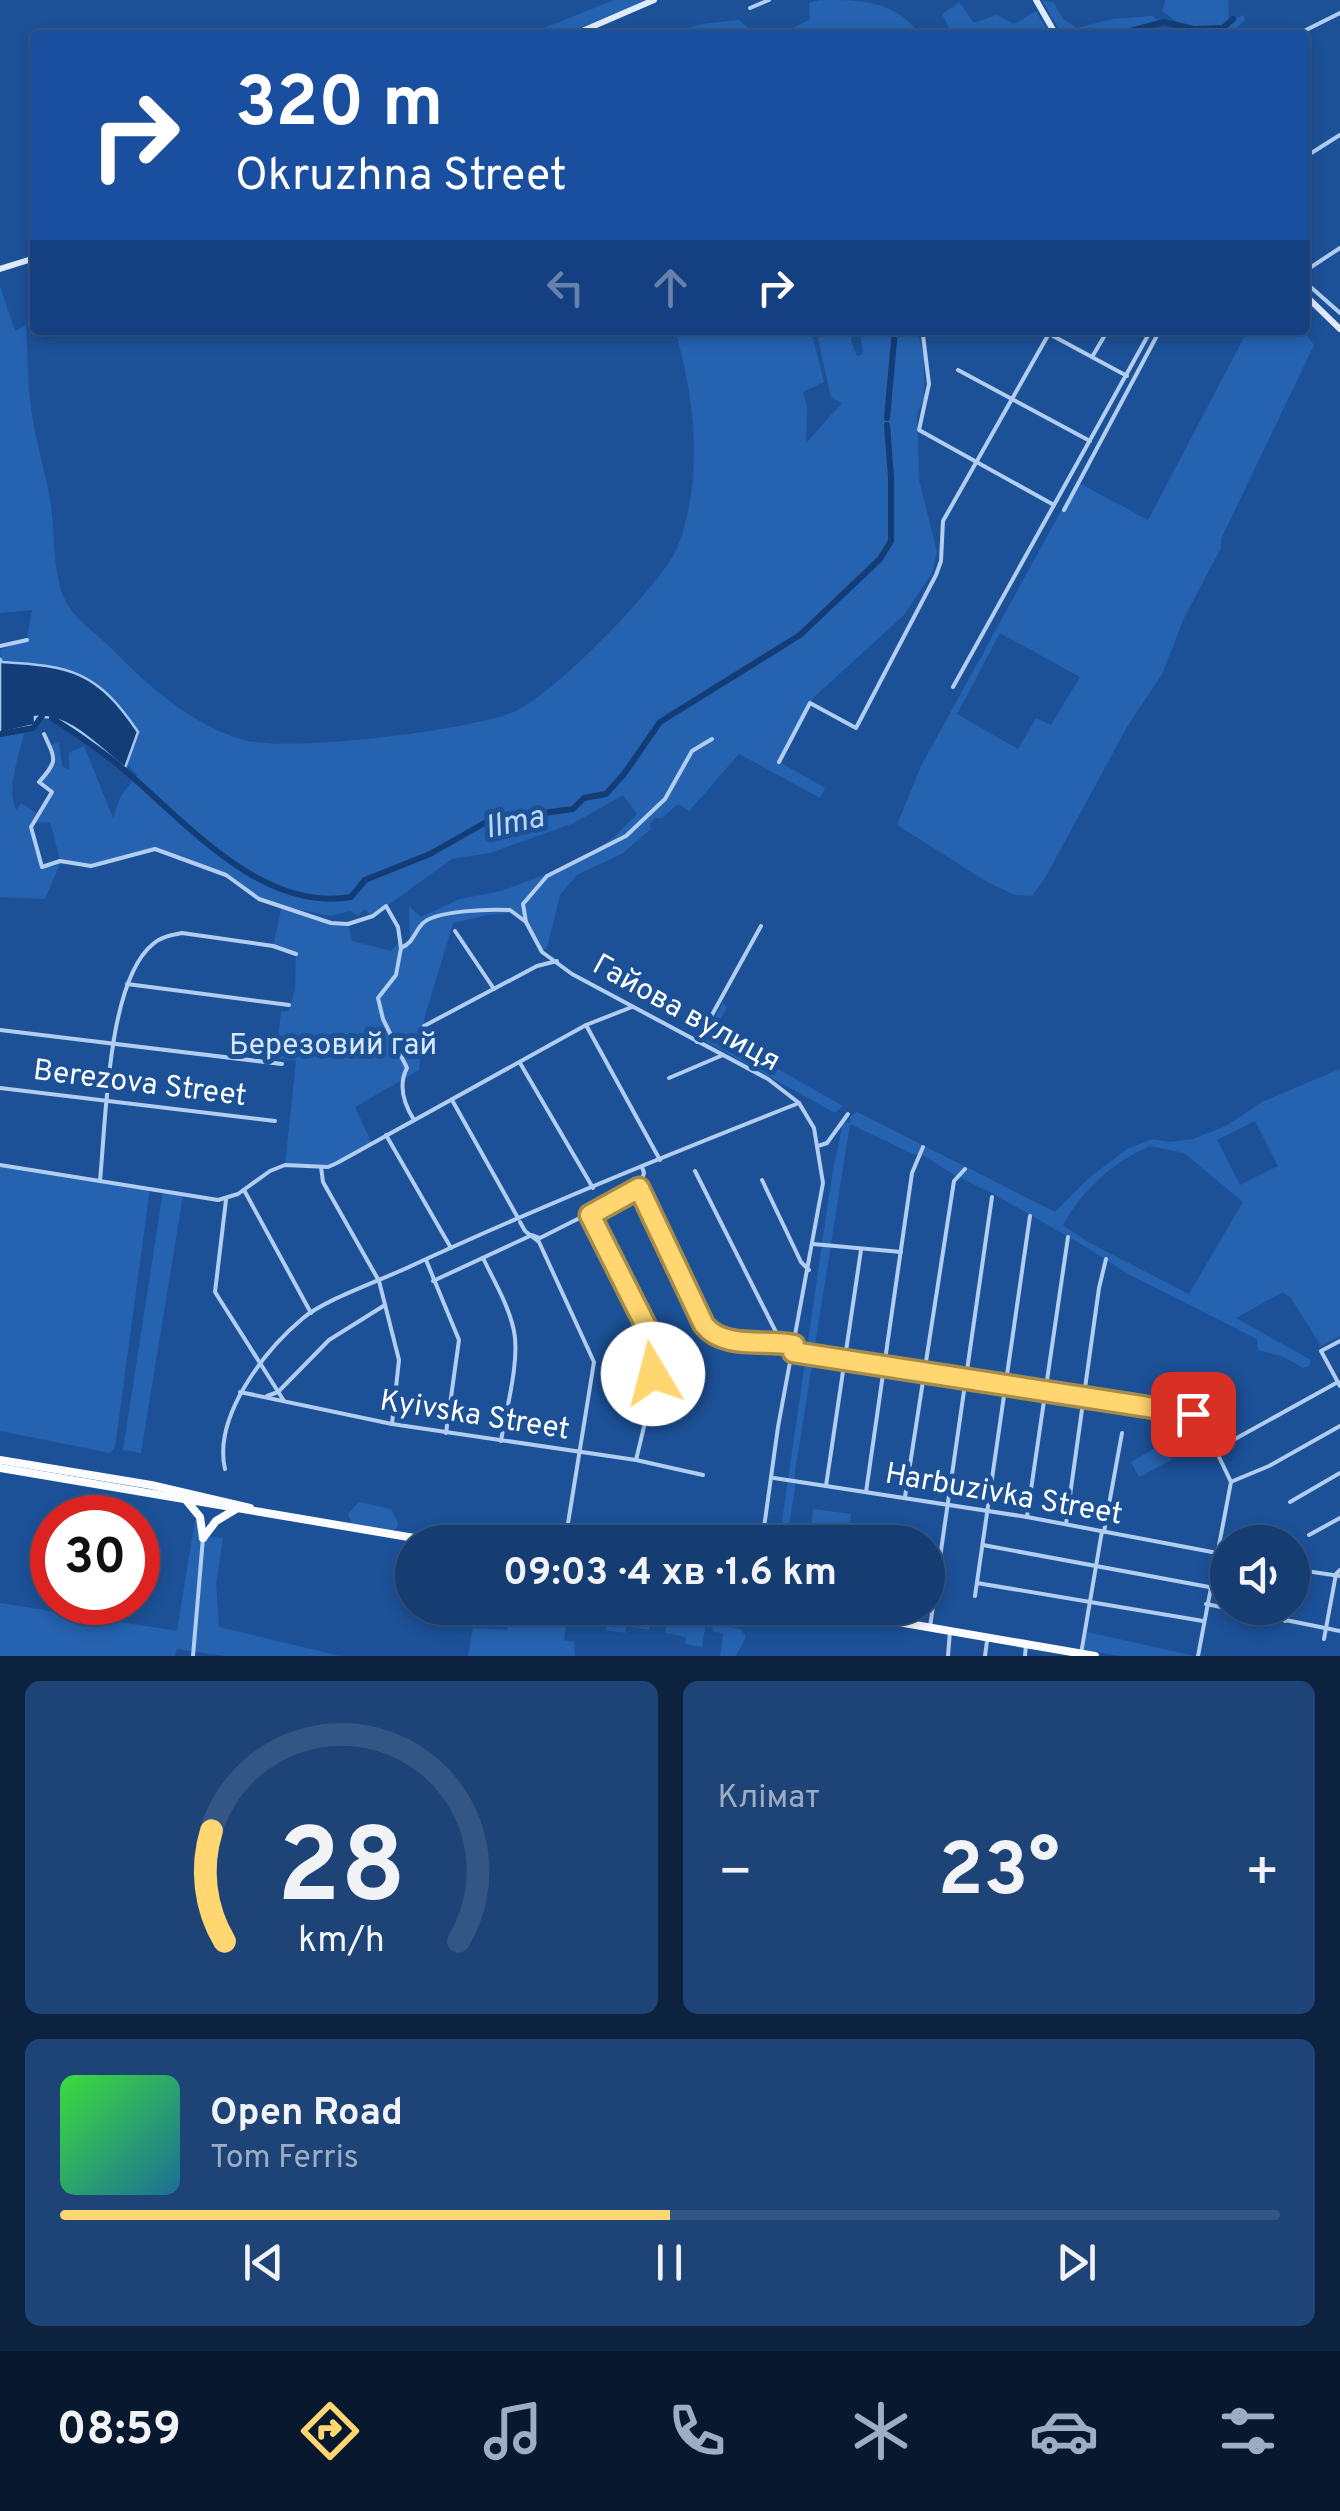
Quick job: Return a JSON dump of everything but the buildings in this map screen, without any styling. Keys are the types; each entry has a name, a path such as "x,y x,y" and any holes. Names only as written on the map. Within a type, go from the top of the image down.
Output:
{"main road":[{"path":"0,1460 150,1485 258,1512"},
{"path":"0,1468 395,1535"},
{"path":"186,1500 200,1517 203,1538"},
{"path":"203,1538 216,1520 236,1510"},
{"path":"918,1625 1095,1656"}],"street":[{"path":"585,30 654,0"},
{"path":"750,8 769,0"},
{"path":"1036,0 1053,30"},
{"path":"1306,30 1340,13"},
{"path":"1310,154 1340,135"},
{"path":"1310,268 1340,248"},
{"path":"0,269 30,260"},
{"path":"1310,286 1340,313"},
{"path":"1310,300 1340,329"},
{"path":"923,335 929,384 918,430 1054,505"},
{"path":"779,762 810,703 856,728 932,584 941,561 942,521 1045,335"},
{"path":"1054,335 1126,376"},
{"path":"1092,358 1104,335"},
{"path":"954,687 1148,335"},
{"path":"1064,510 1157,335"},
{"path":"958,370 1090,440"},
{"path":"0,646 27,640"},
{"path":"44,734 55,757 53,766 38,782 52,792 32,827 42,867 60,861 91,866 156,849 226,875 259,899 331,923 348,924 373,916 386,906 398,927 402,948 396,976 378,998 383,1019 407,1068 401,1084 414,1120"},
{"path":"526,922 525,900 547,876 626,836 664,798 692,751 712,739"},
{"path":"402,948 412,941 422,924 440,915 510,910 526,922"},
{"name":"Гайова вулиця","path":"526,922 542,952 572,974 755,1072 798,1102 814,1128 818,1146"},
{"path":"698,1042 761,926"},
{"path":"455,931 494,989"},
{"path":"100,1180 114,1042 127,984 152,945 182,934 273,946 296,954"},
{"path":"424,1026 536,966 558,962"},
{"path":"127,984 289,1005"},
{"path":"0,1165 226,1200 285,1165 321,1167 337,1163 586,1026 633,1007"},
{"path":"586,1026 660,1160"},
{"path":"0,1030 282,1064"},
{"path":"669,1078 722,1055"},
{"path":"520,1062 593,1188"},
{"name":"Berezova Street","path":"0,1088 275,1121"},
{"path":"452,1100 525,1231 540,1238 639,1188 642,1167"},
{"path":"225,1469 229,1427 240,1392 260,1364 311,1313 451,1248 798,1102"},
{"path":"765,1525 778,1427 822,1183 818,1146 828,1143 848,1114"},
{"path":"386,1136 451,1248"},
{"path":"866,1492 912,1173 923,1147"},
{"path":"321,1167 324,1182 379,1281 398,1360 392,1424"},
{"path":"905,1498 954,1181 964,1169"},
{"path":"695,1171 781,1342"},
{"path":"762,1180 809,1270"},
{"path":"639,1188 710,1333 719,1338 781,1342 885,1366 1193,1414 1200,1418 1231,1482 1222,1525"},
{"path":"244,1190 311,1313"},
{"path":"930,1627 992,1197"},
{"path":"226,1200 216,1289 284,1402"},
{"path":"590,1215 652,1344 648,1410 636,1460"},
{"path":"975,1596 1030,1216"},
{"path":"434,1282 532,1235"},
{"path":"532,1235 593,1356 567,1525"},
{"path":"1027,1517 1068,1237"},
{"path":"813,1244 901,1252"},
{"path":"826,1486 860,1250"},
{"path":"483,1258 514,1329 516,1345 501,1442"},
{"path":"426,1259 459,1340 446,1433"},
{"path":"1066,1524 1082,1397 1106,1259"},
{"path":"265,1397 278,1392 329,1340 385,1305"},
{"path":"1217,1449 1339,1384 1321,1351 1340,1340"},
{"name":"Kyivska Street","path":"240,1392 392,1424 636,1460 703,1474"},
{"path":"1231,1482 1269,1466 1340,1426"},
{"path":"1081,1654 1122,1432"},
{"path":"1290,1502 1340,1474"},
{"name":"Harbuzivka Street","path":"773,1478 1027,1517 1210,1551"},
{"path":"1310,1535 1340,1518"},
{"path":"193,1656 203,1538"},
{"path":"983,1545 1209,1588"},
{"path":"1310,1570 1339,1573 1324,1640"},
{"path":"977,1582 1203,1621"},
{"path":"1198,1656 1210,1583"},
{"path":"1206,1604 1210,1605"},
{"path":"1306,1625 1340,1632"},
{"path":"948,1656 950,1631"},
{"path":"985,1656 987,1637"},
{"path":"1025,1656 1026,1645"}],"green space":[{"path":"614,0 647,0 575,30 539,30"},
{"path":"820,0 876,4 900,15 916,30 790,30 810,19 809,3"},
{"path":"1042,0 1054,3 1063,19 1077,28 1113,19 1152,16 1159,21 1154,30 1059,30"},
{"path":"1166,0 1228,0 1229,21 1244,15 1245,20 1234,30 1187,30 1162,11"},
{"path":"959,2 974,23 997,15 1014,24 1036,11 1047,30 950,30 942,14"},
{"path":"739,20 749,29 768,30 681,30"},
{"name":"Березовий гай","path":"0,286 15,331 26,325 31,408 51,505 58,579 70,609 173,704 225,734 267,743 379,738 492,719 531,702 605,637 668,563 686,520 694,438 688,383 676,335 812,335 824,382 803,392 807,407 806,443 842,403 831,397 817,335 852,335 857,356 863,354 861,335 918,335 924,356 924,398 917,414 919,480 937,552 932,573 904,615 813,698 779,762 825,788 820,798 739,754 689,811 678,804 662,818 655,818 651,829 623,853 577,875 560,895 547,948 540,953 524,923 511,913 453,923 425,1016 419,1070 355,1107 372,1144 328,1167 285,1165 296,1061 276,1058 281,1012 289,1011 295,989 296,955 273,946 282,906 259,899 226,875 155,849 91,866 61,861 45,899 0,897 0,737 24,733 13,782 16,810 21,803 39,815 51,792 39,782 53,766 49,746 59,742 62,766 69,770 69,753 84,746 113,818 121,796 137,775 127,764 133,734 107,697 94,686 63,674 2,664 0,650 27,640 32,610 0,613","holes":["623,795 637,814 612,839 566,867 501,891 460,899 421,917 409,906 410,944 401,947 400,941 391,951 352,941 348,924 313,918 292,908 331,916 350,911 358,916 364,909 373,916 452,859 490,853 574,823","50,822 60,860 42,866 34,823"]},
{"path":"1245,335 1307,335 1314,345 1221,539 1221,548 1184,618 1162,674 1127,727 1045,878 1032,896 1015,895 897,825 921,766 1077,482 1148,520","holes":["1000,633 1080,677 1051,725 1036,718 1018,749 957,714"]},
{"path":"723,1003 727,1008 712,1031 714,1037 843,1106 835,1113 707,1042 707,1031"},
{"path":"1340,1069 1340,1336 1321,1346 1291,1298 1283,1292 1236,1318 1311,1360 1303,1368 1284,1357 1258,1350 1257,1339 1128,1274 925,1156 850,1124 789,1525 781,1525 843,1122 850,1123 850,1117 857,1112 1055,1212 1089,1178 1127,1149 1152,1139 1193,1139 1228,1125 1262,1102","holes":["1255,1121 1278,1166 1240,1185 1217,1140","1150,1146 1184,1153 1243,1202 1189,1294 1063,1225 1100,1178 1124,1160"]},
{"path":"0,1165 150,1188 115,1447 110,1453 0,1431"},
{"path":"163,1191 183,1195 141,1453 123,1450"},
{"path":"1163,1444 1172,1460 1139,1477 1131,1462"},
{"path":"359,1502 391,1509 398,1525 392,1530 352,1524 348,1514"},
{"path":"813,1509 851,1514 850,1525 811,1525"},
{"path":"195,1520 200,1522 201,1536 223,1538 216,1584 219,1627 340,1656 225,1656 177,1649 175,1656 0,1656 0,1603 30,1608 30,1625 139,1625 177,1631"},
{"path":"508,1625 566,1625 564,1640 574,1642 575,1656 468,1656 473,1628 507,1630"},
{"path":"607,1625 650,1625 649,1630 627,1626 625,1633 606,1630"},
{"path":"666,1625 705,1625 702,1647 685,1644 686,1637 665,1633"},
{"path":"712,1625 740,1629 746,1636 736,1656 720,1656 723,1634 713,1631"},
{"path":"1087,1632 1195,1656 1120,1656 1084,1650"}],"shaded area":[{"path":"0,658 2,662 65,670 95,684 109,696 138,732 125,768 72,726 48,717 35,717 35,725 0,733"}],"waterway":[{"name":"Ilma","path":"1134,30 1164,22 1194,29 1223,28 1233,19"},
{"name":"Ilma","path":"887,418 895,335"},
{"name":"Ilma","path":"52,718 114,761 198,836 255,877 286,891 318,898 351,897 365,880 430,854 490,820 573,809 584,798 606,794 660,722 800,635 880,559 891,541 887,425"},
{"name":"Ilma","path":"0,734 33,728 42,716"}],"route":[{"path":"653,1374 648,1330 590,1215 639,1188 704,1325 719,1338 781,1342 794,1345 793,1352 1193,1414"}]}
